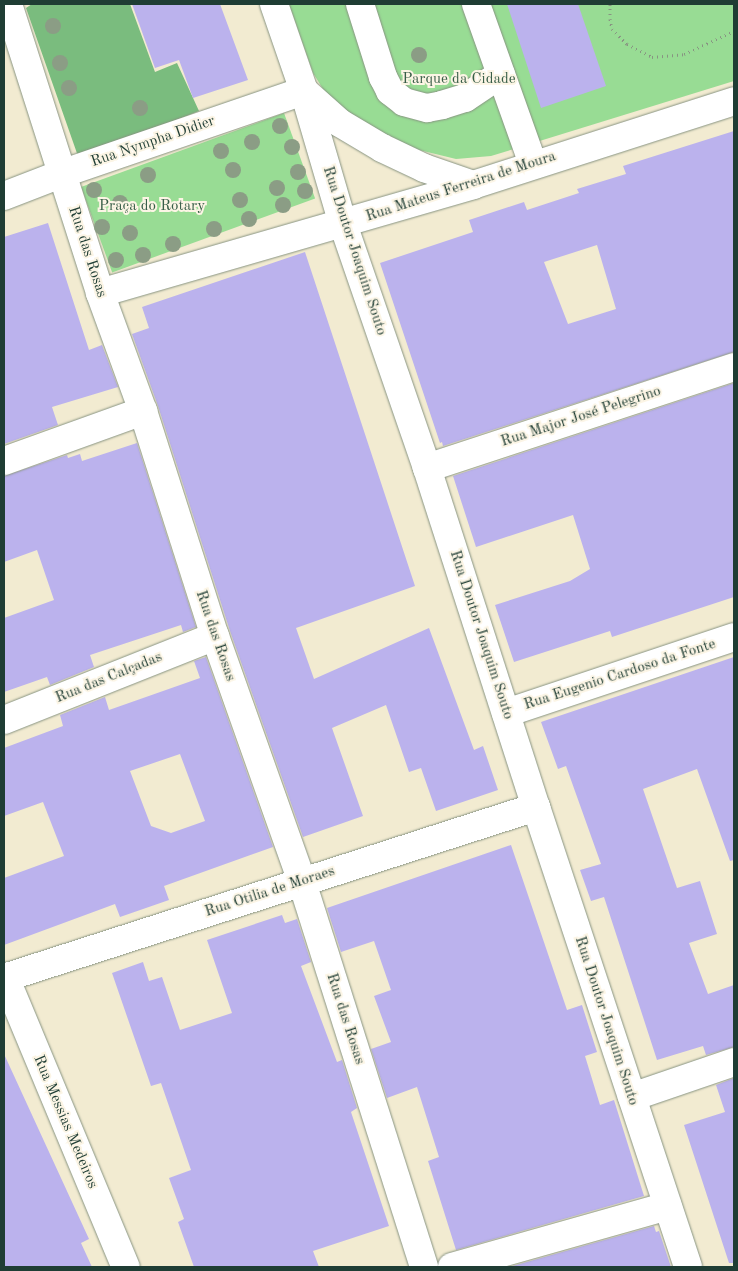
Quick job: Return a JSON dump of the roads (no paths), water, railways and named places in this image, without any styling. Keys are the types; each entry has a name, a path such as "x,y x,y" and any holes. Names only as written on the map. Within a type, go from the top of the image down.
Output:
{"street":[{"name":"Rua das Rosas","path":"8,4 100,293 143,411 215,636 302,882 424,1267"},
{"name":"Rua Doutor Joaquim Souto","path":"274,4 304,91 343,224 427,468 536,807 688,1267"},
{"path":"360,4 383,77 390,91 404,102 427,108 442,105 465,98 501,74"},
{"path":"476,4 533,164"},
{"name":"Rua Nympha Didier","path":"4,196 61,174 304,91"},
{"path":"304,91 340,123 382,148 424,168 473,185"},
{"name":"Rua Mateus Ferreira de Moura","path":"100,293 473,185 533,164 734,101"},
{"name":"Rua Major José Pelegrino","path":"427,468 734,367"},
{"path":"4,461 143,411"},
{"name":"Rua das Calçadas","path":"4,720 215,636"},
{"name":"Rua Eugenio Cardoso da Fonte","path":"506,713 734,637"},
{"name":"Rua Otilia de Moraes","path":"4,978 536,807"},
{"name":"Rua Messias Medeiros","path":"4,978 126,1267"},
{"path":"632,1098 734,1062"},
{"path":"452,1267 668,1206"}],"park label":[{"name":"Parque da Cidade","path":"459,80"},
{"name":"Praça do Rotary","path":"152,207"}]}
